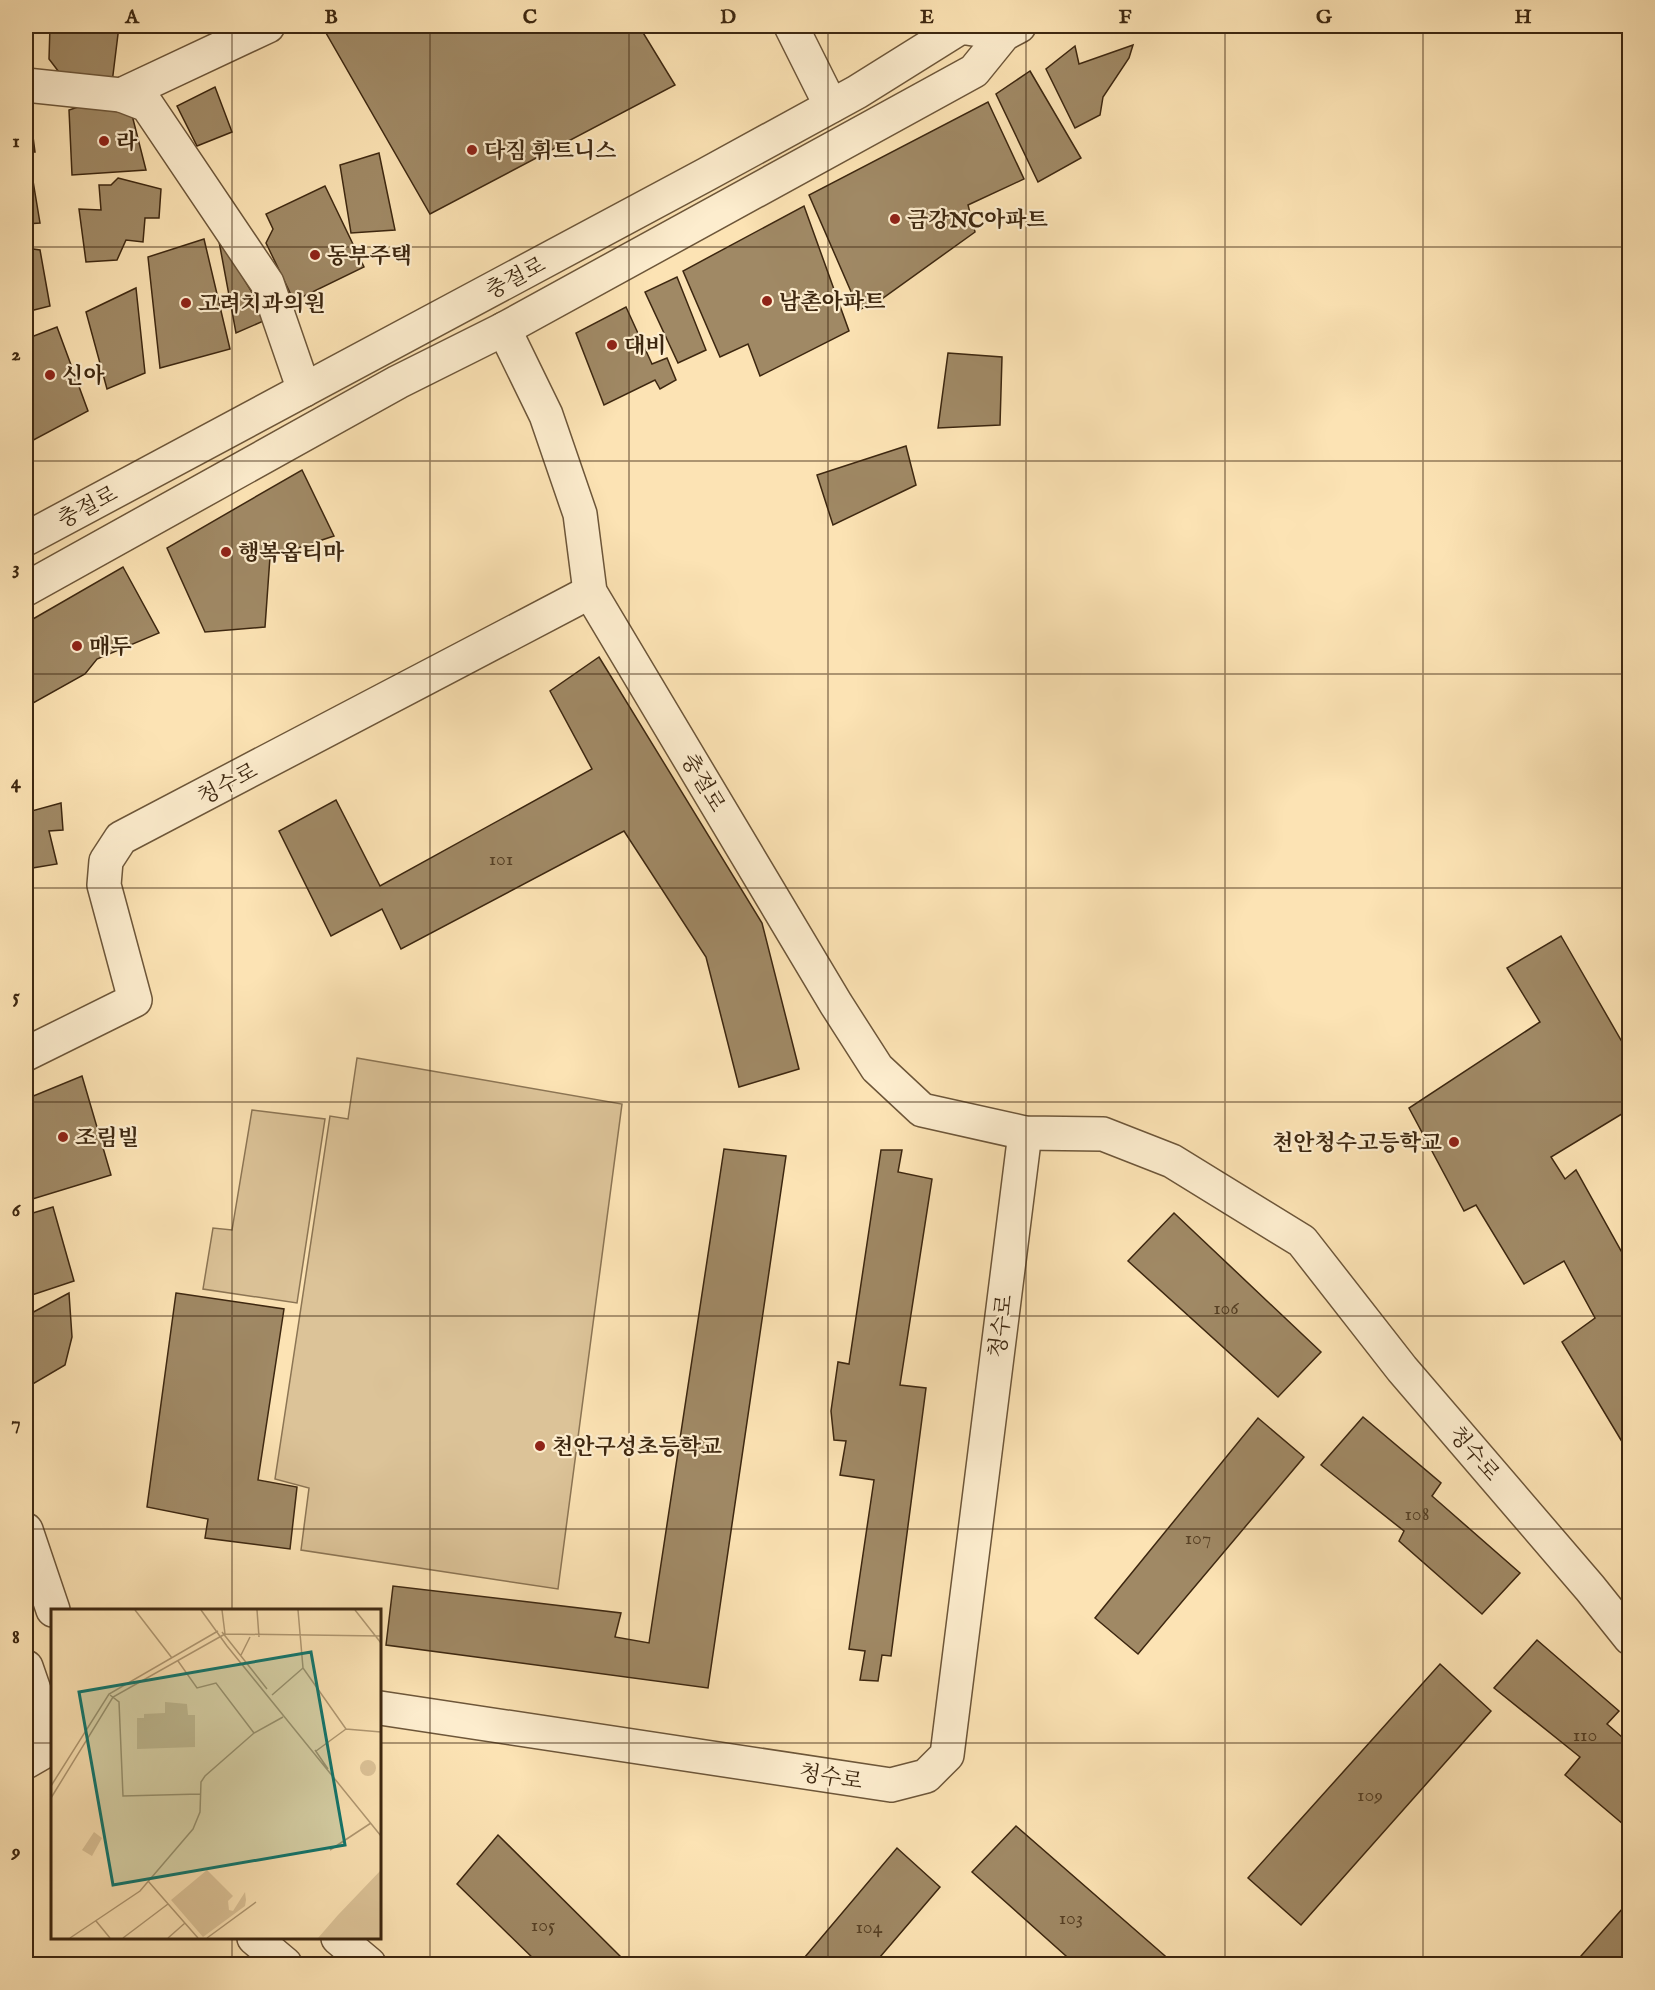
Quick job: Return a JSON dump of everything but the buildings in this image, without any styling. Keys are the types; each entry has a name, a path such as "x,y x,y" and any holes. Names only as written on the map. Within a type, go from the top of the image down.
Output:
{"street":[{"path":"121,95 268,26"},
{"path":"791,26 831,106"},
{"name":"충절로","path":"26,539 831,106 961,27 1012,30"},
{"name":"충절로","path":"26,589 398,382 504,329 974,72 1012,30"},
{"path":"26,85 121,95 147,105 267,283 304,390"},
{"name":"충절로","path":"504,329 546,415 580,514 590,592 829,994 877,1068 922,1110 1024,1133"},
{"name":"청수로","path":"26,1054 135,1000 104,885 106,861 121,838 590,592"},
{"name":"청수로","path":"381,1708 891,1785 926,1776 947,1755 1024,1133 1103,1134 1172,1161 1302,1241 1402,1369 1590,1588 1629,1638"},
{"path":"26,1530 52,1609"},
{"path":"26,1667 51,1739"},
{"path":"26,1762 51,1748"},
{"path":"255,1939 285,1965"},
{"path":"339,1939 369,1965"}],"shaded area":[{"path":"357,1058 622,1104 558,1589 301,1550 309,1488 275,1479 330,1116 348,1119"},
{"path":"252,1110 325,1119 297,1303 203,1289 213,1228 232,1230"}],"place":[{"name":"라","path":"104,141"},
{"name":"다짐 휘트니스","path":"472,150"},
{"name":"금강NC아파트","path":"895,219"},
{"name":"동부주택","path":"315,255"},
{"name":"남촌아파트","path":"767,301"},
{"name":"고려치과의원","path":"186,303"},
{"name":"대비","path":"612,345"},
{"name":"신아","path":"50,375"},
{"name":"행복옵티마","path":"226,552"},
{"name":"매두","path":"77,646"},
{"name":"조림빌","path":"63,1137"},
{"name":"천안청수고등학교","path":"1454,1142"},
{"name":"천안구성초등학교","path":"540,1446"}]}
